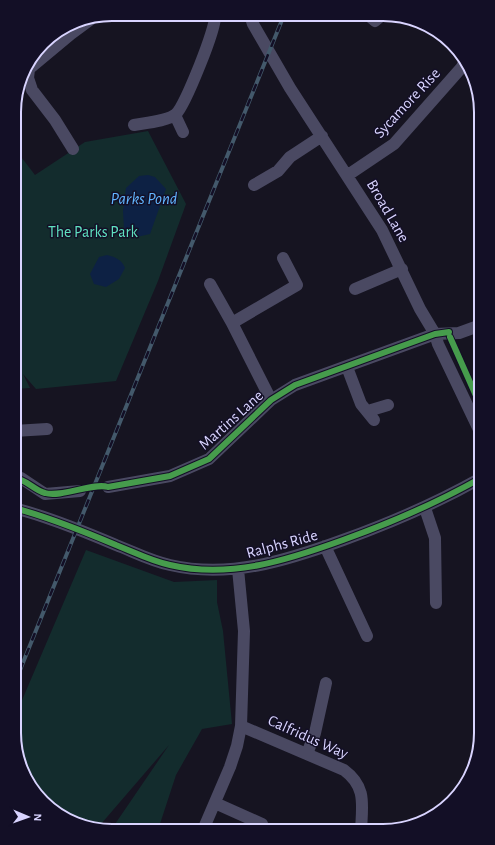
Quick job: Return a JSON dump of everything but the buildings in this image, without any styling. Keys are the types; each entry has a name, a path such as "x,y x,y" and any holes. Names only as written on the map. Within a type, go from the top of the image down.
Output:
{"street":[{"path":"134,125 154,122 175,115 185,99 214,28 215,21"},
{"name":"Broad Lane","path":"253,21 276,65 382,230 420,309 435,334 438,344 474,419"},
{"path":"34,65 83,26"},
{"name":"Sycamore Rise","path":"348,175 394,144 462,66"},
{"path":"28,77 32,90 54,120 72,149"},
{"path":"175,115 183,132"},
{"path":"254,185 278,172 290,157 322,136"},
{"path":"232,323 297,285 283,258"},
{"path":"355,289 402,269"},
{"path":"210,284 232,323 271,400"},
{"name":"Martins Lane","path":"108,486 170,476 210,459 271,400 295,385 348,367 435,334 459,333 474,328"},
{"path":"348,367 361,404 371,415 388,405"},
{"path":"21,431 47,429"},
{"path":"21,479 45,494 80,491"},
{"name":"Ralphs Ride","path":"21,510 37,514 169,565 209,570 238,569 269,564 399,520 474,482"},
{"path":"425,508 435,538 436,603"},
{"path":"325,546 367,636"},
{"path":"206,824 237,746 240,726 244,631 238,569"},
{"path":"307,754 316,727 326,683"},
{"name":"Calfridus Way","path":"240,726 344,770 358,784 362,803 361,824"},
{"path":"215,803 262,824"}],"green space":[{"name":"The Parks Park","path":"148,131 186,204 158,281 116,381 36,389 23,374 30,388 21,389 21,157 35,175 85,142"},
{"path":"86,550 174,582 217,580 217,602 223,631 232,724 202,729 176,775 160,824 115,824 169,745 102,823 88,821 66,812 56,805 40,789 33,779 24,757 21,733 21,703"}],"water":[{"name":"Parks Pond","path":"148,175 155,177 166,189 150,234 132,238 124,228 123,211 126,188 139,176"},
{"name":"Parks Pond","path":"107,255 120,260 125,268 119,279 106,287 94,284 90,274 99,257"}],"railway":[{"path":"21,668 282,21"}],"cycle path":[{"path":"21,480 41,492 52,494 94,487 108,487 170,476 209,459 271,400 295,385 435,334 449,332"},
{"path":"450,337 474,391"},
{"path":"21,510 66,525 143,556 170,565 192,569 237,569 301,554 361,533 397,519 474,482"}]}
